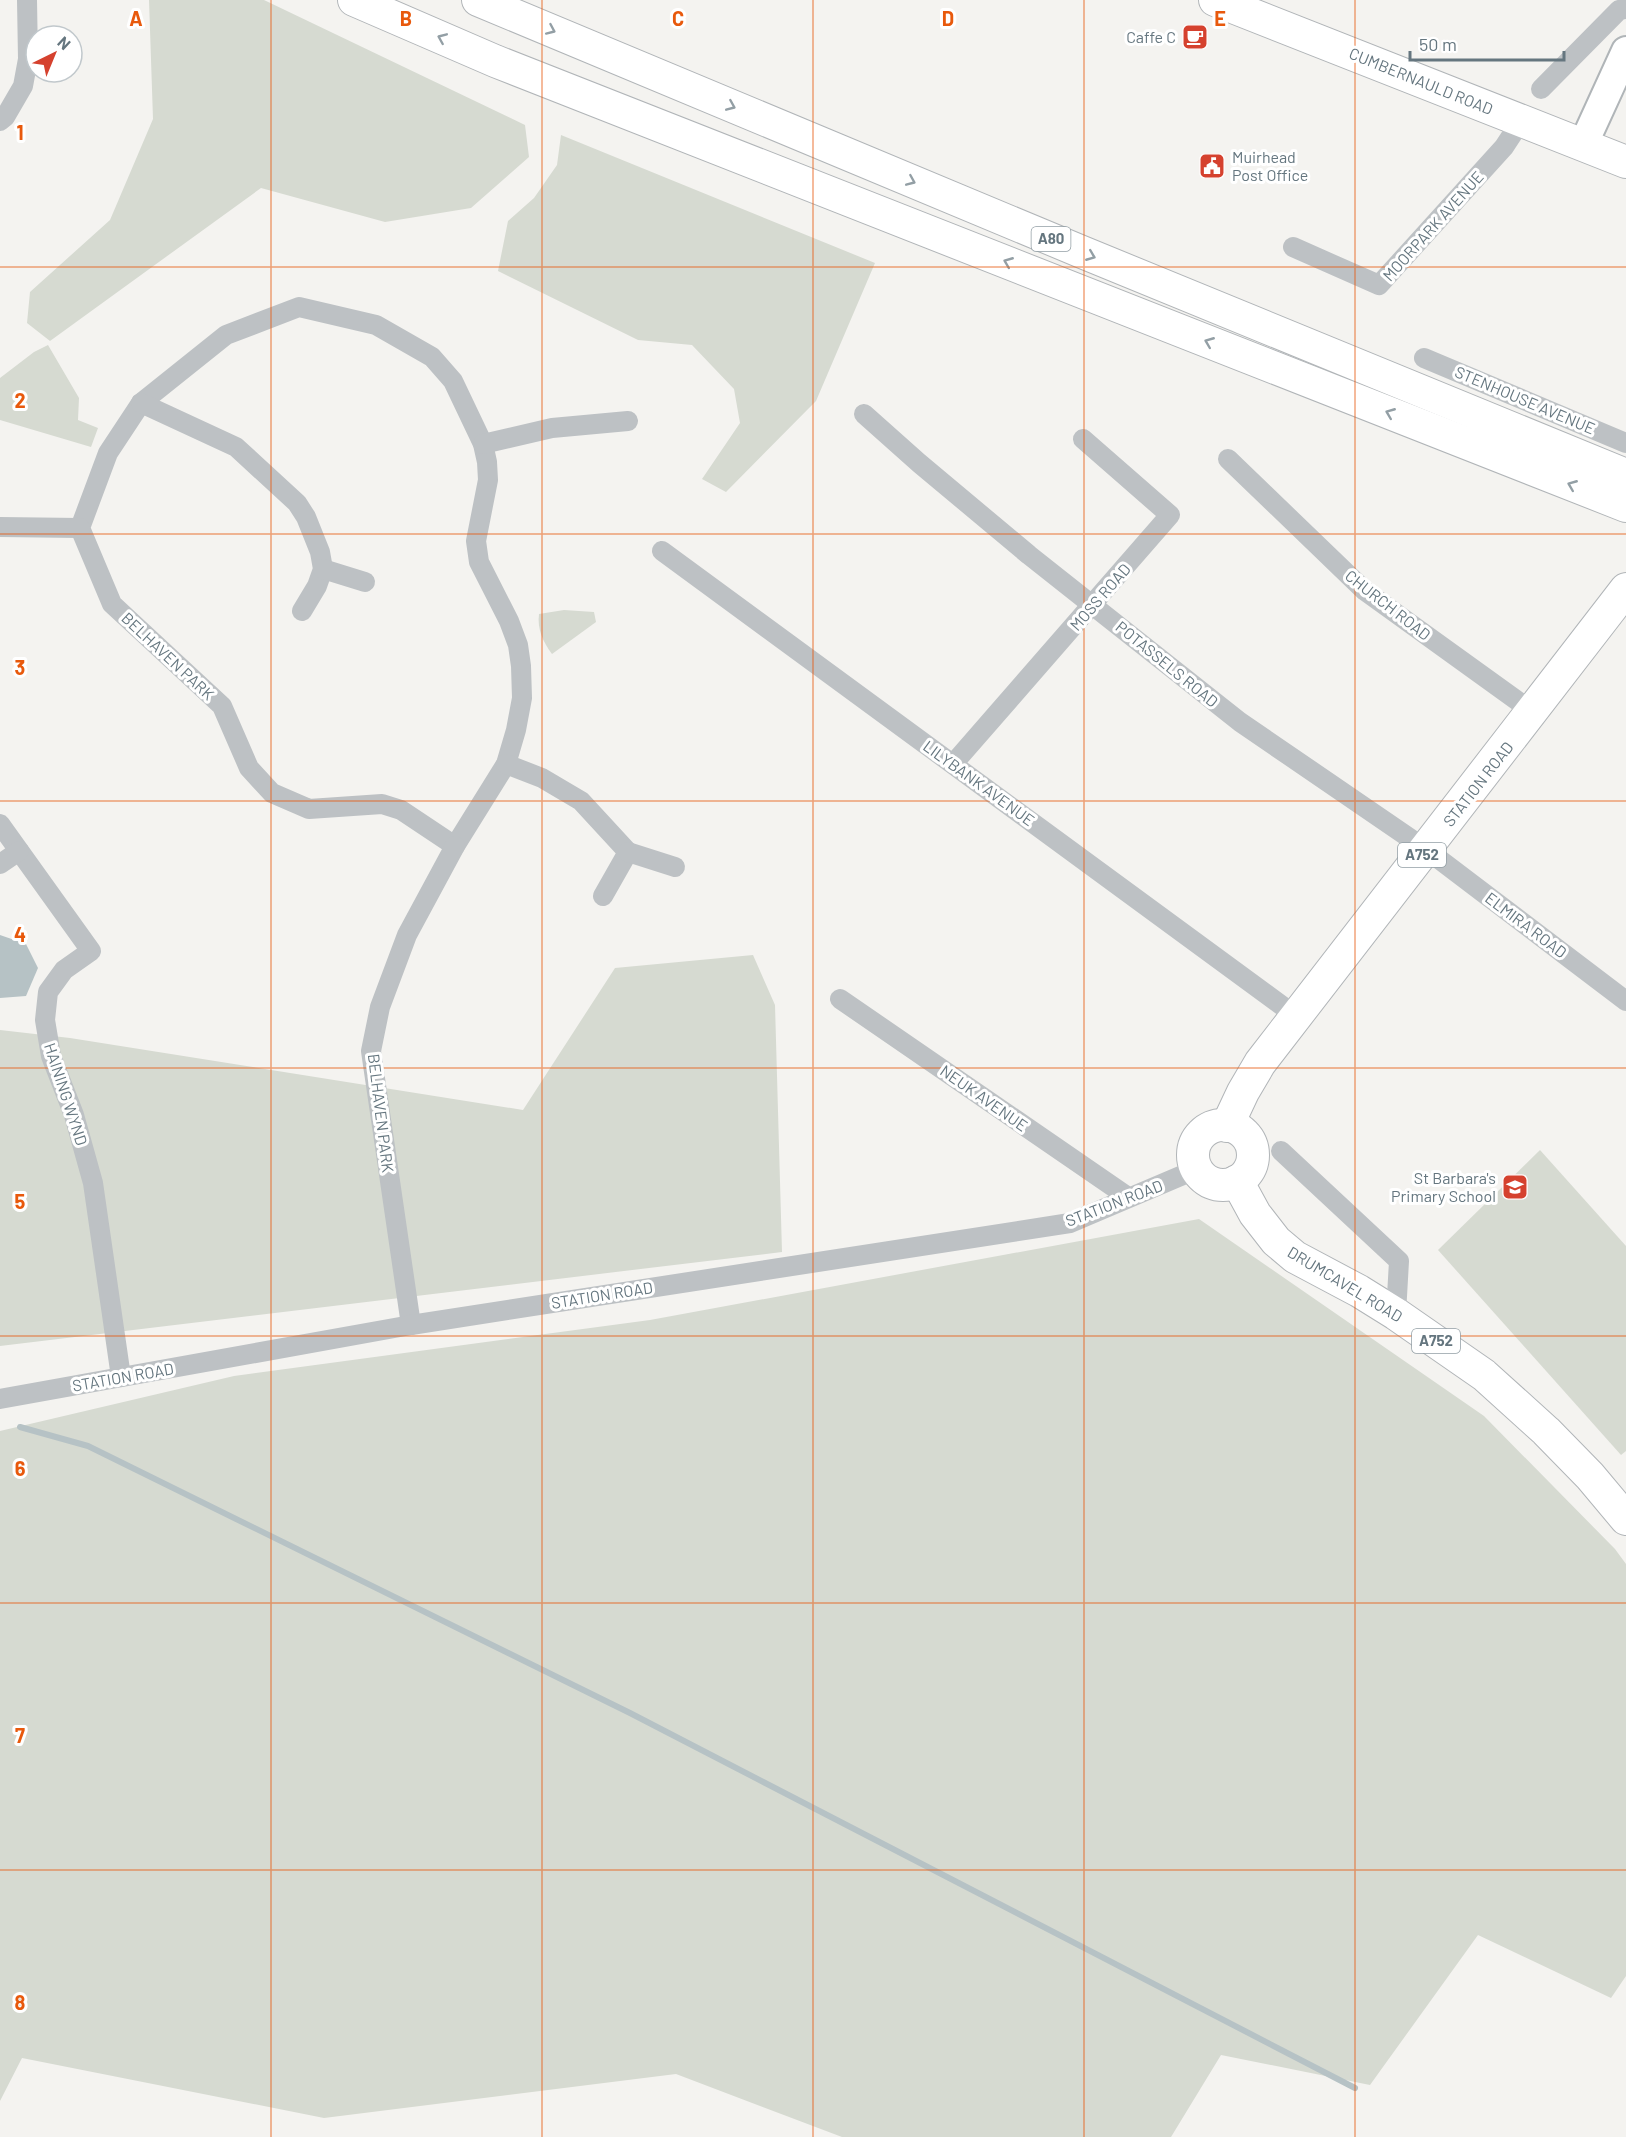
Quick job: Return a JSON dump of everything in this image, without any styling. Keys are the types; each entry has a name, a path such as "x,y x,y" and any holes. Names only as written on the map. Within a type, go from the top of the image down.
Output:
{"main road":[{"name":"A80","path":"354,0 495,61 1626,506"},
{"name":"A80","path":"478,0 516,7 1082,252 1626,475"},
{"name":"CUMBERNAULD ROAD","path":"1218,0 1626,162"},
{"path":"495,61 516,7"},
{"path":"1582,145 1626,51"},
{"name":"STATION ROAD","path":"1227,1126 1260,1063 1626,589"},
{"path":"1218,1126 1236,1128 1250,1143 1253,1152 1252,1162 1248,1172 1237,1181 1221,1185 1203,1177 1197,1169 1194,1151 1202,1134 1218,1126"},
{"name":"DRUMCAVEL ROAD","path":"1237,1181 1266,1229 1295,1257 1359,1291 1396,1314 1484,1375 1546,1431 1626,1518"}],"street":[{"path":"0,121 5,117 23,86 28,59 27,0"},
{"path":"1541,89 1564,80 1620,10 1626,9"},
{"name":"MOORPARK AVENUE","path":"1293,247 1379,285 1504,147 1521,121"},
{"name":"BELHAVEN PARK","path":"411,1325 371,1051 381,1007 406,935 455,846 506,764 522,698 521,666 518,645 509,621 479,562 476,540 488,480 487,462 483,444 453,381 432,357 376,325 299,307 226,335 141,403 108,453 81,528 112,604 222,706 249,768 272,793 309,809 382,804 401,810 455,846"},
{"name":"STENHOUSE AVENUE","path":"1424,358 1626,443"},
{"path":"141,403 236,447 297,503 306,517 320,552 323,569 317,586 302,611"},
{"name":"POTASSELS ROAD","path":"864,414 1029,555 1240,722 1426,850"},
{"path":"483,444 552,428 628,421"},
{"name":"MOSS ROAD","path":"953,764 1094,605 1170,515 1083,439"},
{"name":"CHURCH ROAD","path":"1228,459 1365,591 1533,712"},
{"path":"0,527 81,528"},
{"name":"LILYBANK AVENUE","path":"662,551 1296,1016"},
{"path":"323,569 365,582"},
{"path":"506,764 542,778 581,801 628,852 675,867"},
{"name":"HAINING WYND","path":"0,824 91,951 64,970 48,992 45,1020 51,1056 74,1115 93,1183 121,1377"},
{"path":"0,864 19,850"},
{"name":"ELMIRA ROAD","path":"1426,850 1626,1001"},
{"path":"603,896 628,852"},
{"name":"NEUK AVENUE","path":"840,999 1128,1197"},
{"path":"1281,1150 1399,1261 1396,1314"},
{"name":"STATION ROAD","path":"0,1399 411,1325 1070,1222 1197,1169"}],"shaded area":[{"path":"149,0 264,0 525,125 529,157 471,208 385,222 261,188 50,341 27,323 30,292 110,220 153,119"},
{"path":"561,135 875,263 816,401 726,492 702,479 740,423 734,389 692,345 638,340 498,271 508,221 534,198 557,165"},
{"path":"48,345 79,398 78,420 98,428 91,447 0,420 0,378 34,352"},
{"path":"564,610 594,612 596,622 552,654 541,635 539,614"},
{"path":"0,935 26,944 38,968 26,996 0,998"},
{"path":"753,955 775,1005 782,1252 0,1346 0,1030 70,1038 523,1110 615,968"},
{"path":"1540,1150 1626,1246 1626,1451 1621,1455 1438,1250"},
{"path":"1199,1219 1484,1416 1615,1549 1626,1564 1626,1976 1611,1998 1478,1935 1370,2085 1221,2055 1171,2137 842,2137 676,2074 324,2118 22,2058 0,2101 0,1431 234,1376 650,1320"}],"waterway":[{"path":"20,1427 88,1446 630,1713 1355,2088"}],"place":[{"name":"Caffe C","path":"1195,37"},
{"name":"Muirhead Post Office","path":"1212,166"},
{"name":"St Barbara's Primary School","path":"1515,1187"}]}
